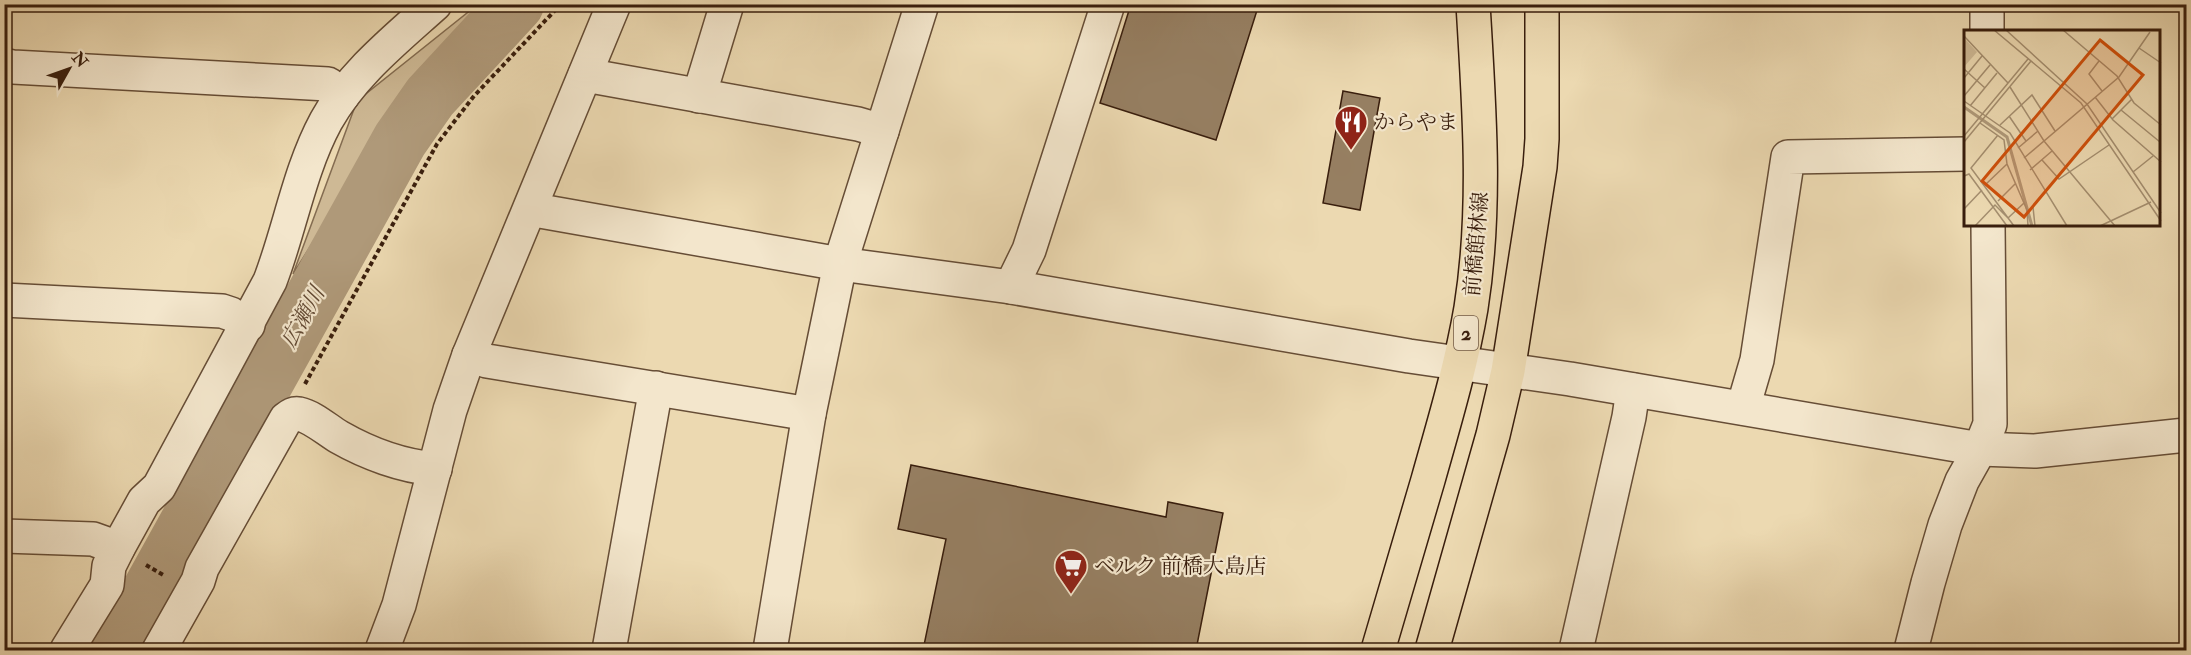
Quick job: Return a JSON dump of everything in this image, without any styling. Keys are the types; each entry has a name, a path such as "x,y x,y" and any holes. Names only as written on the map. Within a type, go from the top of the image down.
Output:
{"main road":[{"name":"前橋館林線","path":"1378,651 1461,364 1471,307 1478,246 1482,143 1473,4"},
{"path":"1432,651 1493,435 1508,371 1540,167 1542,4"}],"street":[{"path":"67,651 107,585 109,566 128,554 144,501 159,487 270,281 284,245 312,151 326,121 372,62 435,4"},
{"path":"382,651 399,605 450,410 469,355 614,4"},
{"path":"699,96 727,4"},
{"path":"770,651 809,414 840,264 922,4"},
{"path":"1011,287 1029,250 1108,4"},
{"path":"1987,4 1987,30"},
{"path":"4,65 328,84 344,95"},
{"path":"585,75 858,124 882,131"},
{"path":"1743,408 1757,360 1788,157 1964,154"},
{"path":"531,207 540,211 840,264 1011,287 1980,449 2035,450 2187,435"},
{"path":"1911,651 1945,525 1962,482 1980,449 1990,424 1988,226"},
{"path":"4,300 222,311 248,325"},
{"path":"469,355 487,361 809,414"},
{"path":"609,651 656,388"},
{"path":"1576,651 1629,417 1632,390"},
{"path":"159,651 198,581 202,568 286,419 292,414 299,414 369,452 413,466 435,469"},
{"path":"4,536 93,539 128,554"}],"path":[{"path":"292,414 296,400 437,144 474,96 561,4"},
{"path":"128,554 174,582"}],"shaded area":[{"path":"477,5 483,5 379,137 293,274 357,101"}],"building":[{"path":"1131,4 1259,4 1216,140 1100,103"},
{"name":"からやま","path":"1343,91 1380,98 1360,210 1323,203"},
{"name":"ベルク 前橋大島店","path":"911,465 1166,517 1168,502 1223,513 1196,650 923,650 946,539 898,529"}],"waterway":[{"name":"広瀬川","path":"117,650 400,140 430,97 516,4"}],"place":[{"name":"からやま","path":"1351,151"},
{"name":"ベルク 前橋大島店","path":"1071,595"}]}
